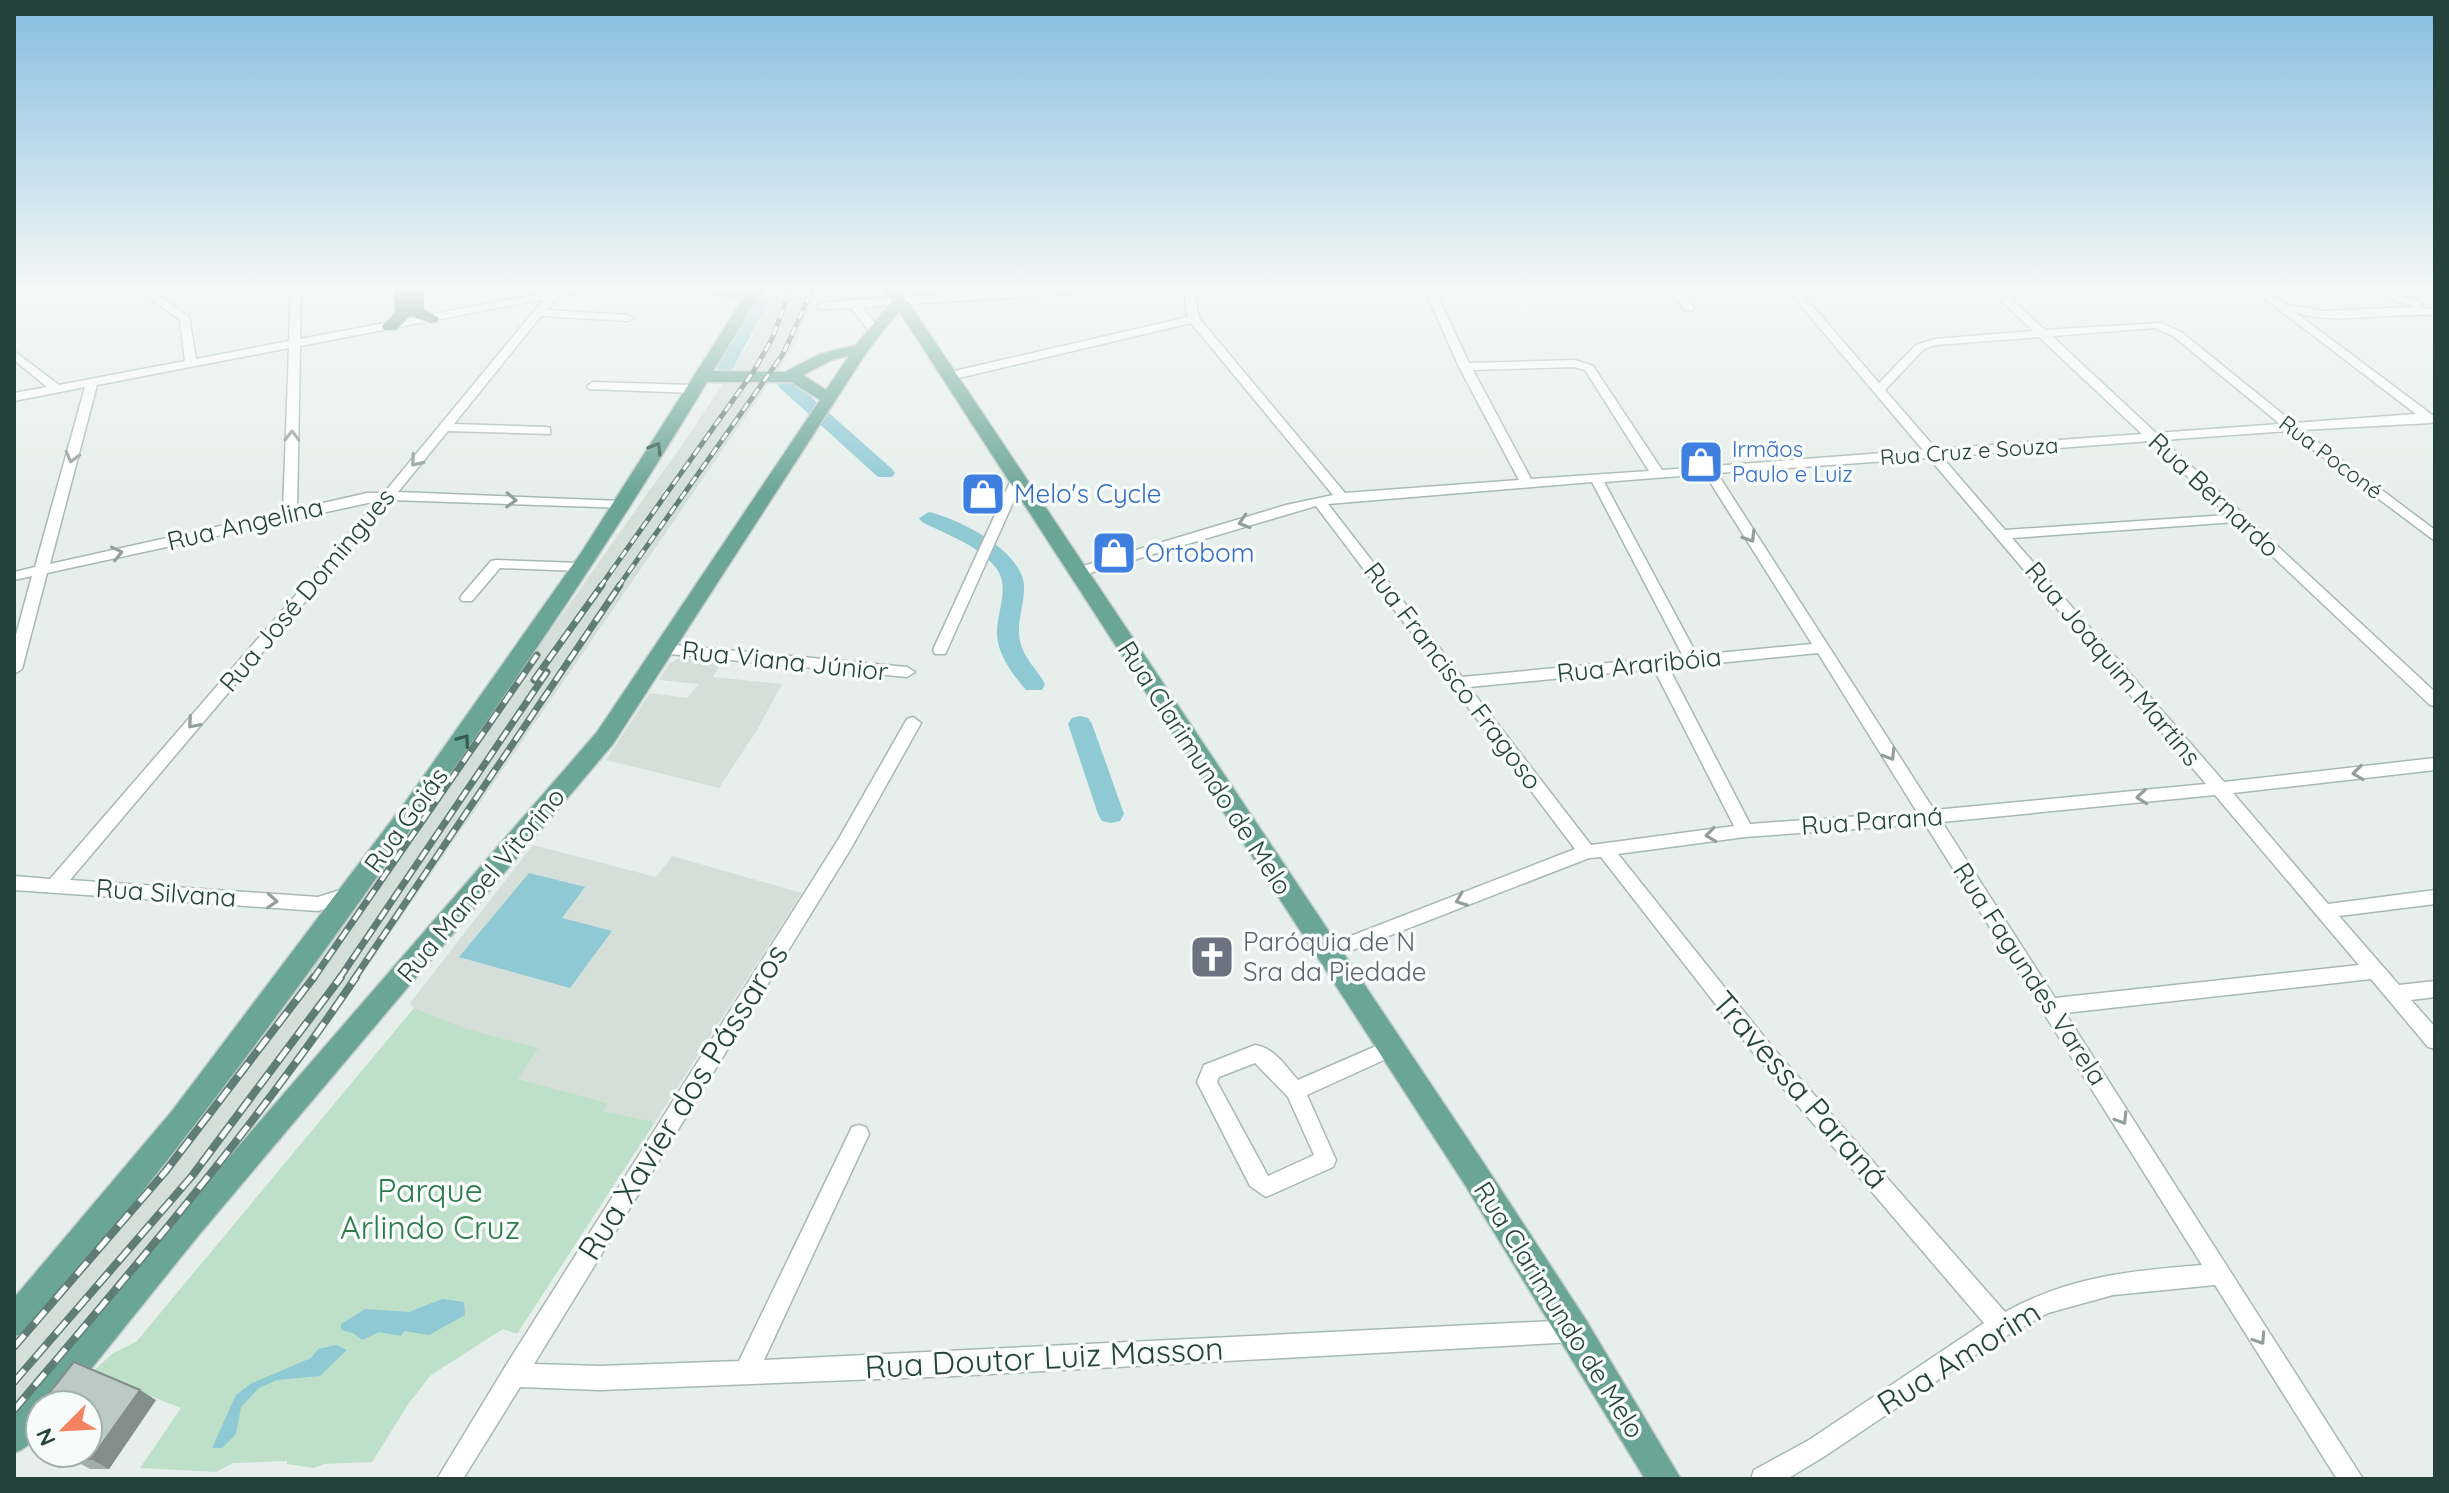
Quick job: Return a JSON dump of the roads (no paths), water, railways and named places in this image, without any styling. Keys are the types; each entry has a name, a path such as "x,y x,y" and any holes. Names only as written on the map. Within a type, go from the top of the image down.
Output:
{"main road":[{"name":"Rua Goiás","path":"14,1321 80,1249 203,1095 335,904 480,719 716,358"},
{"path":"787,377 825,358"},
{"name":"Rua Manoel Vitorino","path":"53,1389 188,1226 605,738 699,590 855,358"},
{"name":"Rua Clarimundo de Melo","path":"938,358 1575,1331 1664,1479"},
{"path":"704,378 787,377 803,380 822,407"}],"street":[{"path":"19,358 57,389"},
{"path":"190,358 191,364"},
{"path":"14,397 224,358"},
{"path":"290,513 294,358"},
{"name":"Rua José Domingues","path":"55,885 503,358"},
{"path":"950,376 1028,358"},
{"path":"1226,358 1342,497"},
{"path":"1461,358 1527,483"},
{"name":"Rua Joaquim Martins","path":"1852,358 2435,1041"},
{"path":"1879,389 1912,358"},
{"name":"Rua Bernardo","path":"2067,358 2435,701"},
{"name":"Rua Poconé","path":"2206,358 2293,429 2435,537"},
{"path":"2349,358 2416,408 2433,416"},
{"path":"1465,367 1575,363 1593,371 1658,474"},
{"path":"593,386 704,378"},
{"path":"14,669 92,382"},
{"name":"Rua Cruz e Souza","path":"1078,572 1319,501 1342,497 2293,429 2433,416"},
{"path":"445,427 546,431"},
{"name":"Rua Fagundes Varela","path":"1709,470 2351,1479"},
{"path":"1596,478 1692,659"},
{"path":"941,646 1017,480"},
{"name":"Rua Angelina","path":"14,576 290,513 388,496 622,505"},
{"name":"Rua Francisco Fragoso","path":"1319,501 1456,683 1596,851"},
{"path":"2003,534 2239,518"},
{"path":"467,598 496,564 580,567"},
{"name":"Rua Araribóia","path":"1456,683 1822,648"},
{"name":"Rua Viana Júnior","path":"664,649 907,672"},
{"path":"1658,662 1745,831"},
{"name":"Rua Xavier dos Pássaros","path":"449,1479 882,783 913,723"},
{"name":"Rua Paraná","path":"1326,953 1596,851 1745,831 2219,789 2435,764"},
{"name":"Travessa Paraná","path":"1596,851 1766,1054 2001,1325"},
{"name":"Rua Silvana","path":"14,883 335,904"},
{"path":"2326,911 2435,897"},
{"path":"2052,1006 2375,971"},
{"path":"2394,994 2435,989"},
{"path":"1295,1091 1390,1048"},
{"path":"1259,1054 1295,1091 1326,1160 1266,1187 1262,1186 1207,1082 1207,1076 1211,1071 1259,1054"},
{"path":"747,1370 779,1296 859,1134"},
{"name":"Rua Amorim","path":"1763,1479 1817,1448 2001,1325 2044,1303 2113,1284 2218,1274"},
{"name":"Rua Doutor Luiz Masson","path":"513,1375 600,1378 954,1364 1575,1331"}],"water":[{"path":"529,873 585,887 562,918 612,931 570,988 459,957"},
{"path":"442,1299 464,1302 465,1315 429,1335 404,1331 401,1336 379,1332 362,1340 353,1333 341,1330 341,1324 365,1309 409,1312"},
{"path":"336,1345 347,1350 320,1376 277,1380 259,1388 241,1407 236,1434 222,1448 212,1448 236,1395 250,1384 311,1358 318,1349"}],"waterway":[{"path":"725,368 731,358"},
{"path":"786,384 885,473"},
{"path":"929,518 982,545 1008,568 1013,584 1009,641 1017,661 1034,684"},
{"path":"1080,724 1111,814"}],"railway":[{"path":"600,587 761,358"},
{"path":"618,587 780,358"},
{"path":"534,680 602,585"},
{"path":"354,979 620,585"},
{"path":"313,979 537,655"},
{"path":"339,979 547,672"},
{"path":"14,1347 165,1172 314,977"},
{"path":"14,1382 192,1176 341,977"},
{"path":"14,1410 234,1144 356,977"}],"place":[{"name":"Irmãos Paulo e Luiz","path":"1701,462"},
{"name":"Melo's Cycle","path":"983,494"},
{"name":"Ortobom","path":"1114,553"},
{"name":"Paróquia de N Sra da Piedade","path":"1212,957"}],"park label":[{"name":"Parque Arlindo Cruz","path":"430,1210"}]}
